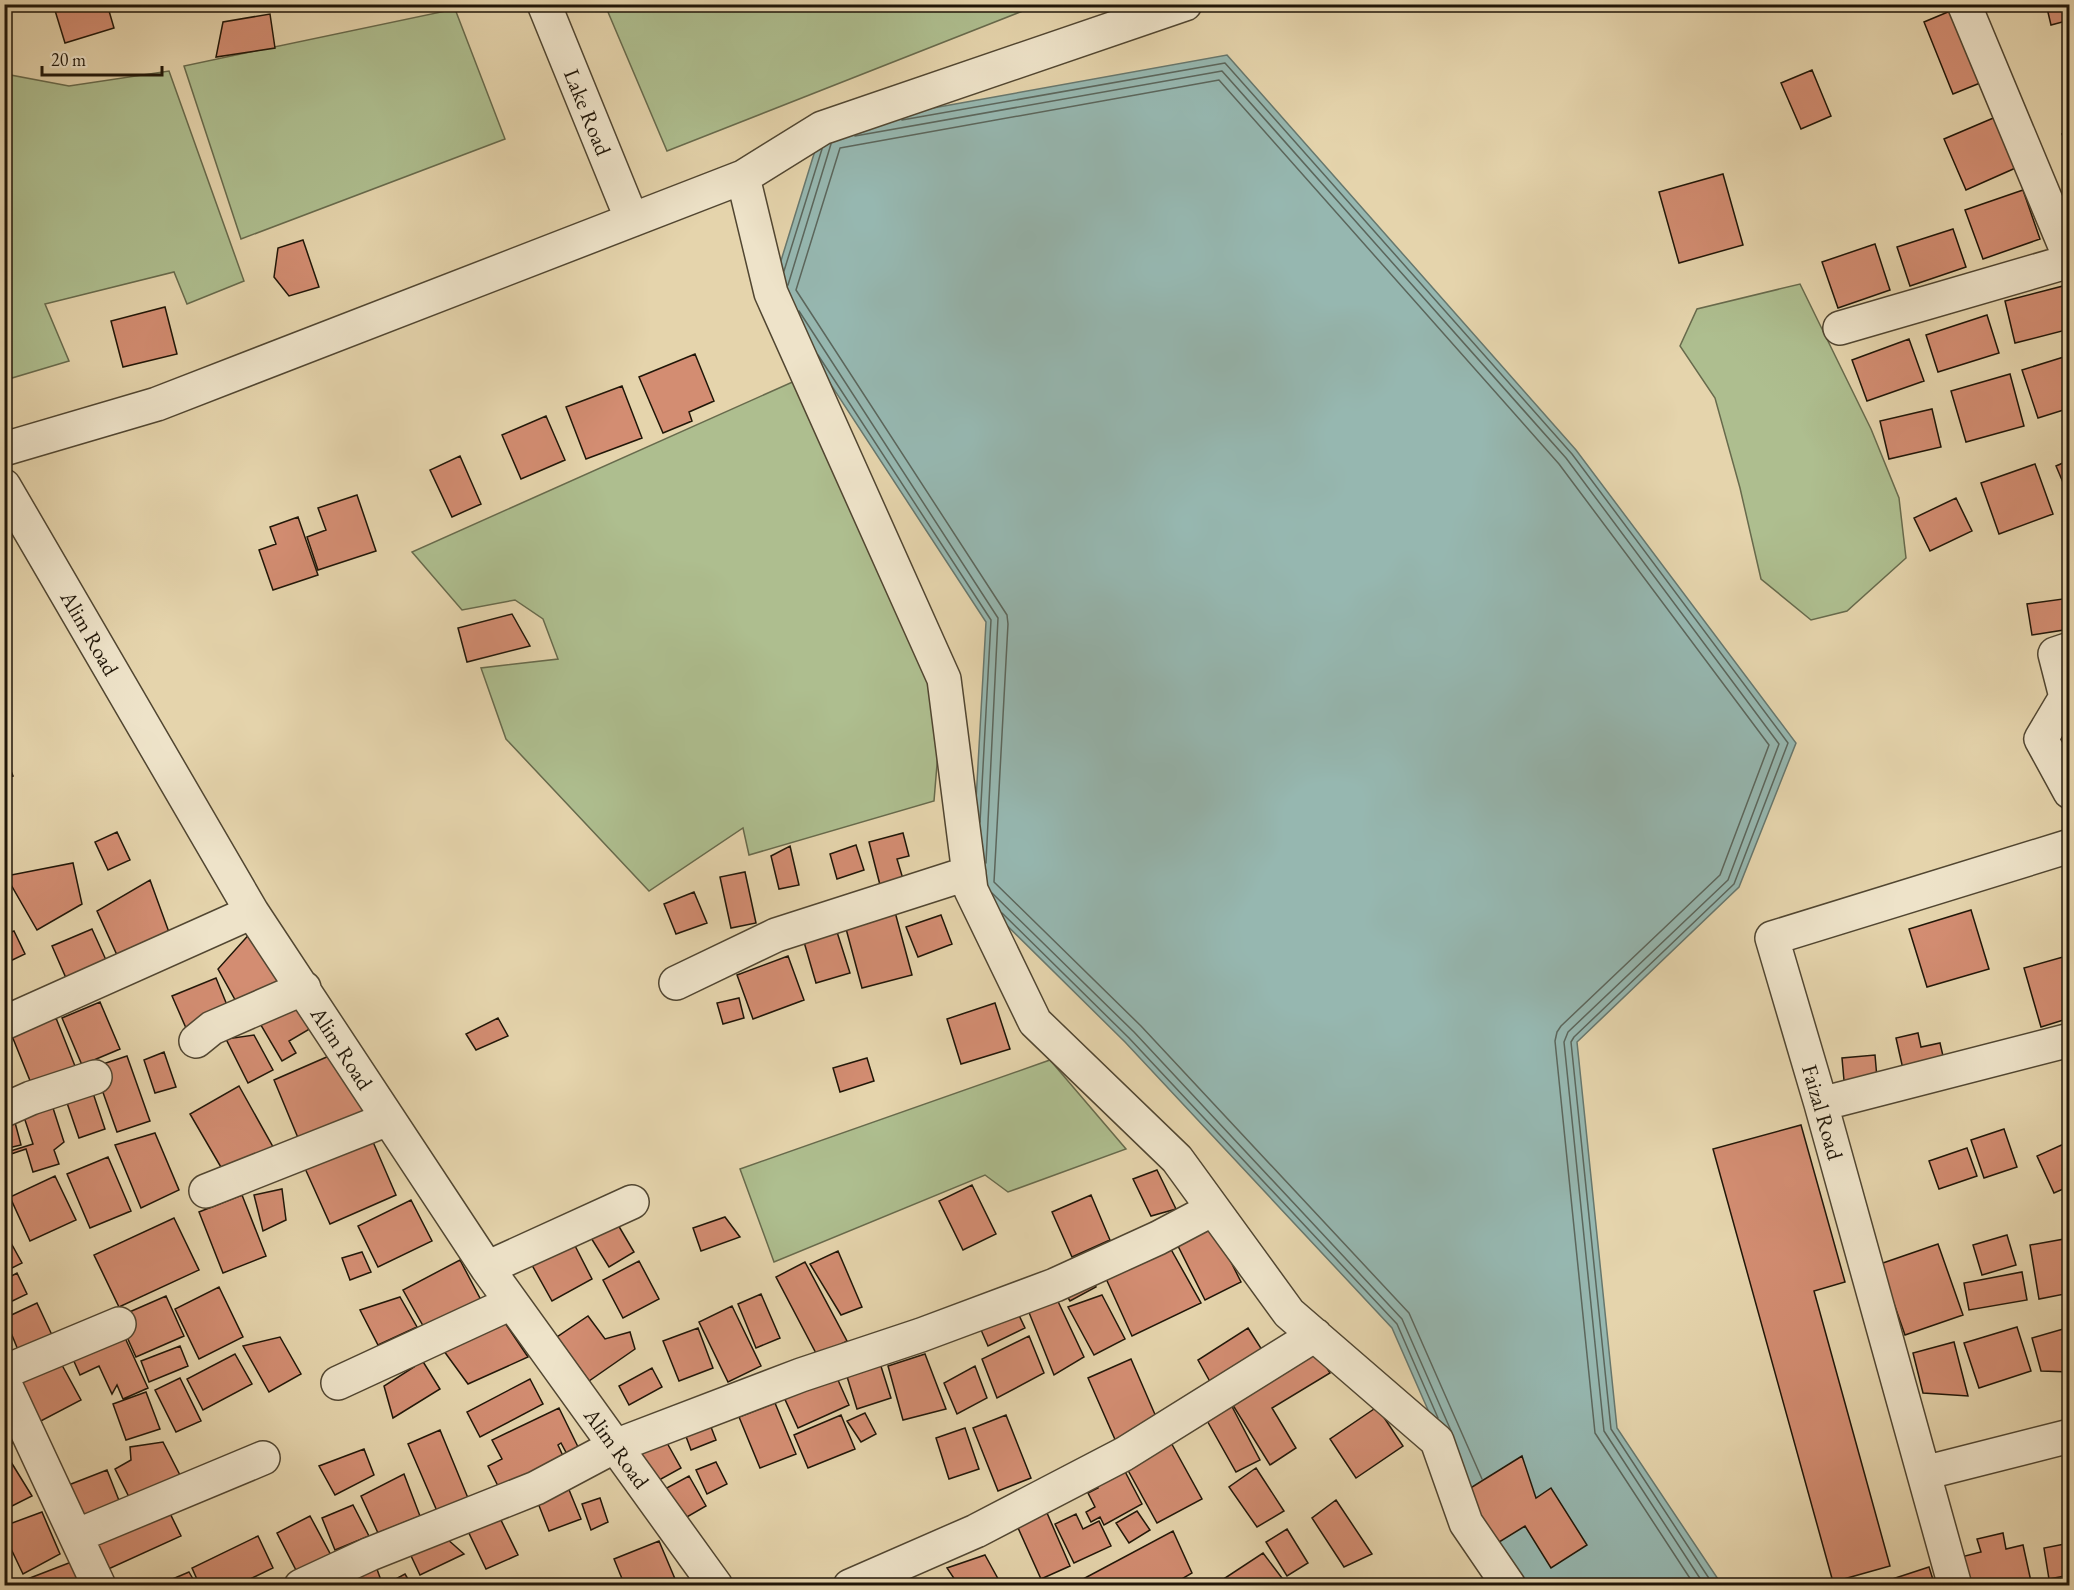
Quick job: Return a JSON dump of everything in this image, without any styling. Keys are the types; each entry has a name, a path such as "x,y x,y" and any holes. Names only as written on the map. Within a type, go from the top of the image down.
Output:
{"street":[{"name":"Lake Road","path":"544,4 632,220"},
{"path":"4,449 156,404 742,177 822,128 1185,4"},
{"path":"1840,328 2070,260 1964,4"},
{"path":"742,177 771,293 944,679 971,890 1035,1022 1177,1159 1289,1313 1437,1441 1466,1523 1509,1586"},
{"name":"Alim Road","path":"4,486 252,912 511,1303 716,1586"},
{"path":"2070,649 2055,654 2066,698 2041,739 2070,792"},
{"name":"Faizal Road","path":"1955,1586 1821,1104 1772,938 2070,846"},
{"path":"676,983 776,935 969,873"},
{"path":"4,1023 252,912"},
{"path":"196,1041 212,1028 304,988"},
{"path":"1821,1104 2070,1040"},
{"path":"4,1110 31,1098 95,1077"},
{"path":"206,1191 388,1119"},
{"path":"487,1268 632,1202"},
{"path":"301,1586 370,1554 536,1488 615,1446 801,1375 921,1335 1054,1285 1158,1238 1213,1209"},
{"path":"338,1383 511,1303"},
{"path":"4,1372 119,1324"},
{"path":"850,1586 976,1531 1124,1454 1315,1335"},
{"path":"4,1382 99,1586"},
{"path":"1924,1473 2070,1436"},
{"path":"75,1536 263,1458"}],"green space":[{"path":"605,5 1038,5 667,151"},
{"path":"455,9 505,139 241,239 184,66"},
{"path":"169,71 244,281 187,304 174,272 45,304 69,361 12,378 4,360 5,74 69,86"},
{"path":"1800,284 1871,429 1899,498 1906,558 1847,611 1811,620 1761,579 1740,488 1715,398 1680,346 1697,309"},
{"path":"797,380 944,679 934,801 749,855 743,828 649,891 506,739 481,668 558,659 543,619 515,600 462,610 412,552"},
{"path":"1050,1060 1126,1149 1008,1192 985,1175 774,1262 740,1169"}],"water":[{"path":"1227,55 1576,450 1796,743 1739,887 1577,1042 1617,1428 1722,1585 1514,1585 1464,1492 1392,1328 1125,1042 971,890 986,622 771,293 822,128"}],"building":[{"path":"53,4 107,4 114,28 65,43"},
{"path":"2046,4 2070,4 2070,20 2051,25"},
{"path":"1955,9 1985,81 1953,94 1924,22"},
{"path":"270,14 275,48 216,57 223,22"},
{"path":"1812,70 1831,116 1801,129 1781,83"},
{"path":"1998,116 2020,166 1966,190 1944,139"},
{"path":"2070,131 2070,152 2062,134"},
{"path":"1723,174 1743,245 1679,263 1659,192"},
{"path":"2023,190 2040,239 1983,259 1965,210"},
{"path":"1953,229 1966,267 1910,286 1897,247"},
{"path":"303,240 319,287 289,296 274,277 278,248"},
{"path":"1875,244 1890,290 1838,308 1822,262"},
{"path":"2063,286 2070,313 2070,329 2015,343 2005,301"},
{"path":"165,307 177,354 123,367 111,321"},
{"path":"1987,315 1999,353 1938,372 1926,335"},
{"path":"1909,339 1924,381 1867,401 1852,360"},
{"path":"695,354 714,401 689,412 692,421 663,433 639,377"},
{"path":"2070,355 2070,408 2038,418 2022,370"},
{"path":"2010,374 2024,426 1966,442 1951,391"},
{"path":"622,386 642,438 586,459 566,407"},
{"path":"1932,409 1941,447 1889,459 1880,421"},
{"path":"546,416 565,460 521,479 502,435"},
{"path":"460,456 481,504 452,517 430,470"},
{"path":"2070,460 2070,499 2056,466"},
{"path":"2035,464 2053,514 1999,534 1981,483"},
{"path":"357,495 376,551 318,570 307,537 326,530 318,508"},
{"path":"1956,498 1972,531 1930,551 1914,518"},
{"path":"298,517 318,575 273,590 259,550 276,544 270,527"},
{"path":"2070,598 2070,629 2032,635 2027,604"},
{"path":"512,614 530,646 467,662 458,628"},
{"path":"4,754 13,776 4,779"},
{"path":"117,832 130,860 108,870 95,842"},
{"path":"903,833 909,856 897,859 903,879 880,885 869,842"},
{"path":"856,845 864,870 837,879 830,854"},
{"path":"790,846 799,885 779,889 771,856"},
{"path":"73,863 82,904 37,930 6,876"},
{"path":"745,872 756,923 731,928 720,877"},
{"path":"150,880 170,935 117,955 97,911"},
{"path":"694,892 707,923 676,934 664,904"},
{"path":"1971,910 1989,969 1927,987 1909,929"},
{"path":"895,912 912,975 862,988 845,925"},
{"path":"941,915 952,944 918,957 906,927"},
{"path":"92,929 106,960 66,978 52,946"},
{"path":"253,930 281,980 238,1005 218,969"},
{"path":"14,931 25,954 4,964 4,935"},
{"path":"837,932 850,973 816,983 804,942"},
{"path":"2070,955 2070,1018 2041,1027 2024,968"},
{"path":"788,956 804,1000 753,1019 737,975"},
{"path":"216,978 229,1010 186,1028 172,996"},
{"path":"293,993 313,1027 289,1041 296,1053 282,1061 255,1015"},
{"path":"739,998 744,1018 723,1024 717,1003"},
{"path":"100,1002 120,1049 82,1065 62,1018"},
{"path":"995,1003 1010,1049 961,1064 947,1019"},
{"path":"56,1018 75,1066 31,1083 12,1036"},
{"path":"498,1018 508,1036 476,1050 466,1034"},
{"path":"1918,1033 1921,1047 1940,1043 1946,1069 1905,1078 1896,1038"},
{"path":"254,1035 273,1070 248,1083 226,1039"},
{"path":"164,1052 176,1087 155,1093 144,1060"},
{"path":"1875,1055 1877,1078 1845,1092 1842,1058"},
{"path":"127,1056 150,1121 117,1132 94,1067"},
{"path":"329,1056 377,1113 301,1145 274,1080"},
{"path":"867,1058 874,1081 840,1092 833,1068"},
{"path":"239,1086 277,1154 229,1181 190,1114"},
{"path":"91,1087 105,1129 79,1138 65,1097"},
{"path":"53,1108 64,1142 54,1150 59,1164 33,1172 26,1149 5,1156 4,1153 33,1144 24,1117"},
{"path":"13,1115 21,1145 4,1149 4,1117"},
{"path":"1801,1125 1845,1282 1814,1291 1890,1566 1833,1582 1713,1149"},
{"path":"2004,1129 2017,1167 1984,1178 1971,1140"},
{"path":"155,1133 179,1190 141,1208 115,1145"},
{"path":"370,1135 396,1195 330,1224 303,1164"},
{"path":"2066,1143 2070,1150 2070,1186 2054,1193 2037,1156"},
{"path":"1967,1148 1977,1176 1939,1189 1929,1161"},
{"path":"108,1157 131,1211 90,1228 67,1174"},
{"path":"1157,1170 1176,1209 1151,1216 1133,1179"},
{"path":"55,1176 76,1220 30,1241 10,1197"},
{"path":"972,1185 996,1234 963,1250 939,1201"},
{"path":"282,1189 286,1220 263,1231 254,1195"},
{"path":"242,1195 266,1256 223,1273 199,1212"},
{"path":"1091,1195 1110,1240 1072,1257 1052,1212"},
{"path":"411,1200 432,1241 378,1267 358,1226"},
{"path":"725,1217 740,1237 701,1251 693,1228"},
{"path":"174,1218 199,1270 119,1307 94,1255"},
{"path":"614,1218 634,1252 609,1267 588,1233"},
{"path":"1210,1220 1241,1282 1205,1300 1174,1238"},
{"path":"2007,1235 2016,1265 1982,1275 1973,1245"},
{"path":"570,1236 592,1279 552,1301 528,1258"},
{"path":"2070,1238 2070,1293 2039,1299 2030,1245"},
{"path":"11,1243 22,1263 4,1272 4,1246"},
{"path":"1168,1244 1201,1303 1132,1336 1103,1272"},
{"path":"1938,1244 1963,1315 1905,1335 1880,1264"},
{"path":"838,1251 862,1307 841,1315 810,1264"},
{"path":"362,1252 371,1272 350,1280 342,1258"},
{"path":"460,1260 482,1302 426,1331 403,1290"},
{"path":"639,1261 659,1299 623,1318 603,1280"},
{"path":"805,1262 847,1341 818,1357 776,1277"},
{"path":"2022,1272 2027,1300 1969,1310 1964,1283"},
{"path":"17,1273 27,1294 4,1305 4,1280"},
{"path":"1091,1275 1096,1287 1070,1301 1062,1288"},
{"path":"219,1287 243,1337 199,1359 175,1309"},
{"path":"761,1294 780,1338 756,1348 738,1304"},
{"path":"1055,1295 1084,1357 1054,1375 1026,1305"},
{"path":"1102,1295 1125,1339 1094,1355 1068,1307"},
{"path":"166,1296 184,1336 136,1357 118,1317"},
{"path":"400,1297 417,1327 378,1345 360,1310"},
{"path":"37,1303 52,1335 18,1350 5,1318"},
{"path":"732,1306 761,1366 728,1382 699,1322"},
{"path":"1015,1307 1025,1328 988,1346 978,1323"},
{"path":"588,1316 605,1339 630,1332 635,1349 589,1381 557,1337"},
{"path":"501,1317 528,1357 468,1384 441,1347"},
{"path":"120,1327 148,1388 123,1399 117,1385 112,1394 99,1366 80,1375 69,1350"},
{"path":"2017,1327 2031,1371 1979,1388 1964,1343"},
{"path":"2070,1327 2070,1372 2041,1371 2032,1338"},
{"path":"698,1328 713,1368 679,1381 663,1341"},
{"path":"1248,1328 1264,1353 1213,1387 1198,1360"},
{"path":"1029,1336 1044,1373 997,1398 982,1359"},
{"path":"280,1337 301,1374 269,1392 243,1346"},
{"path":"1311,1342 1330,1373 1272,1408 1296,1448 1270,1465 1226,1394"},
{"path":"1954,1342 1968,1396 1923,1393 1913,1353"},
{"path":"180,1346 188,1366 149,1382 141,1361"},
{"path":"417,1352 440,1389 393,1418 384,1386 414,1367 408,1357"},
{"path":"235,1354 252,1384 203,1410 187,1379"},
{"path":"925,1354 946,1409 903,1420 888,1366"},
{"path":"57,1356 81,1400 37,1423 13,1379"},
{"path":"1131,1359 1160,1426 1117,1444 1088,1378"},
{"path":"879,1360 891,1398 857,1409 845,1370"},
{"path":"975,1366 987,1398 957,1414 944,1383"},
{"path":"652,1368 662,1387 629,1405 619,1386"},
{"path":"834,1371 849,1405 798,1428 783,1395"},
{"path":"180,1378 201,1421 176,1432 155,1390"},
{"path":"530,1379 543,1404 480,1437 467,1412"},
{"path":"146,1392 160,1429 126,1440 113,1404"},
{"path":"1228,1399 1260,1460 1236,1472 1205,1417"},
{"path":"775,1403 796,1454 760,1468 739,1417"},
{"path":"1377,1407 1403,1446 1356,1478 1330,1439"},
{"path":"559,1408 582,1455 568,1456 561,1443 558,1445 563,1456 504,1498 488,1466 502,1459 492,1440"},
{"path":"865,1413 876,1434 861,1442 847,1421"},
{"path":"706,1414 716,1440 691,1450 681,1423"},
{"path":"841,1415 855,1449 808,1468 794,1435"},
{"path":"1006,1415 1031,1478 998,1491 973,1428"},
{"path":"4,1426 12,1443 4,1446"},
{"path":"965,1428 979,1469 949,1479 936,1438"},
{"path":"440,1430 468,1498 437,1511 408,1444"},
{"path":"662,1434 681,1468 652,1484 633,1450"},
{"path":"1169,1439 1202,1499 1157,1523 1124,1463"},
{"path":"163,1442 182,1479 133,1505 115,1469 131,1460 130,1447"},
{"path":"364,1449 374,1475 335,1495 319,1466"},
{"path":"1522,1456 1536,1498 1551,1488 1587,1545 1551,1568 1525,1526 1496,1544 1464,1492"},
{"path":"11,1462 32,1496 4,1510 4,1464"},
{"path":"716,1462 727,1484 707,1494 696,1470"},
{"path":"1120,1462 1142,1504 1104,1525 1100,1517 1091,1522 1086,1512 1095,1507 1088,1493 1098,1488 1092,1477"},
{"path":"1256,1468 1284,1511 1257,1527 1229,1487"},
{"path":"107,1470 120,1503 79,1519 66,1486"},
{"path":"404,1474 420,1516 378,1533 361,1496"},
{"path":"689,1476 706,1506 680,1521 663,1490"},
{"path":"565,1480 581,1519 549,1531 534,1493"},
{"path":"600,1498 608,1522 591,1530 582,1504"},
{"path":"1336,1500 1372,1554 1344,1567 1312,1518"},
{"path":"165,1503 181,1536 104,1571 87,1537"},
{"path":"353,1505 369,1536 335,1550 322,1518"},
{"path":"1044,1506 1070,1566 1041,1579 1014,1519"},
{"path":"1137,1511 1150,1530 1129,1543 1116,1523"},
{"path":"42,1512 60,1554 23,1574 4,1534 4,1526"},
{"path":"498,1514 518,1555 486,1569 467,1529"},
{"path":"1076,1514 1083,1529 1099,1521 1111,1546 1074,1563 1055,1524"},
{"path":"310,1516 333,1559 299,1576 277,1533"},
{"path":"1287,1529 1308,1563 1287,1576 1266,1542"},
{"path":"437,1530 464,1554 420,1575 406,1545"},
{"path":"1173,1531 1192,1573 1170,1586 1070,1586"},
{"path":"2003,1533 2006,1549 2023,1545 2032,1586 1967,1586 1961,1557 1981,1552 1977,1539"},
{"path":"258,1536 273,1568 248,1580 250,1586 200,1586 192,1568"},
{"path":"659,1541 678,1586 625,1586 614,1559"},
{"path":"2070,1543 2070,1575 2049,1579 2044,1548"},
{"path":"1263,1553 1288,1586 1226,1586 1222,1580"},
{"path":"985,1555 1002,1586 959,1586 947,1568"},
{"path":"373,1558 383,1586 335,1586"},
{"path":"74,1561 84,1586 18,1586 17,1583"},
{"path":"1929,1567 1935,1586 1871,1586"},
{"path":"189,1572 197,1586 156,1586"},
{"path":"405,1574 412,1586 390,1586 388,1583"},
{"path":"437,1580 440,1586 426,1586"}]}
